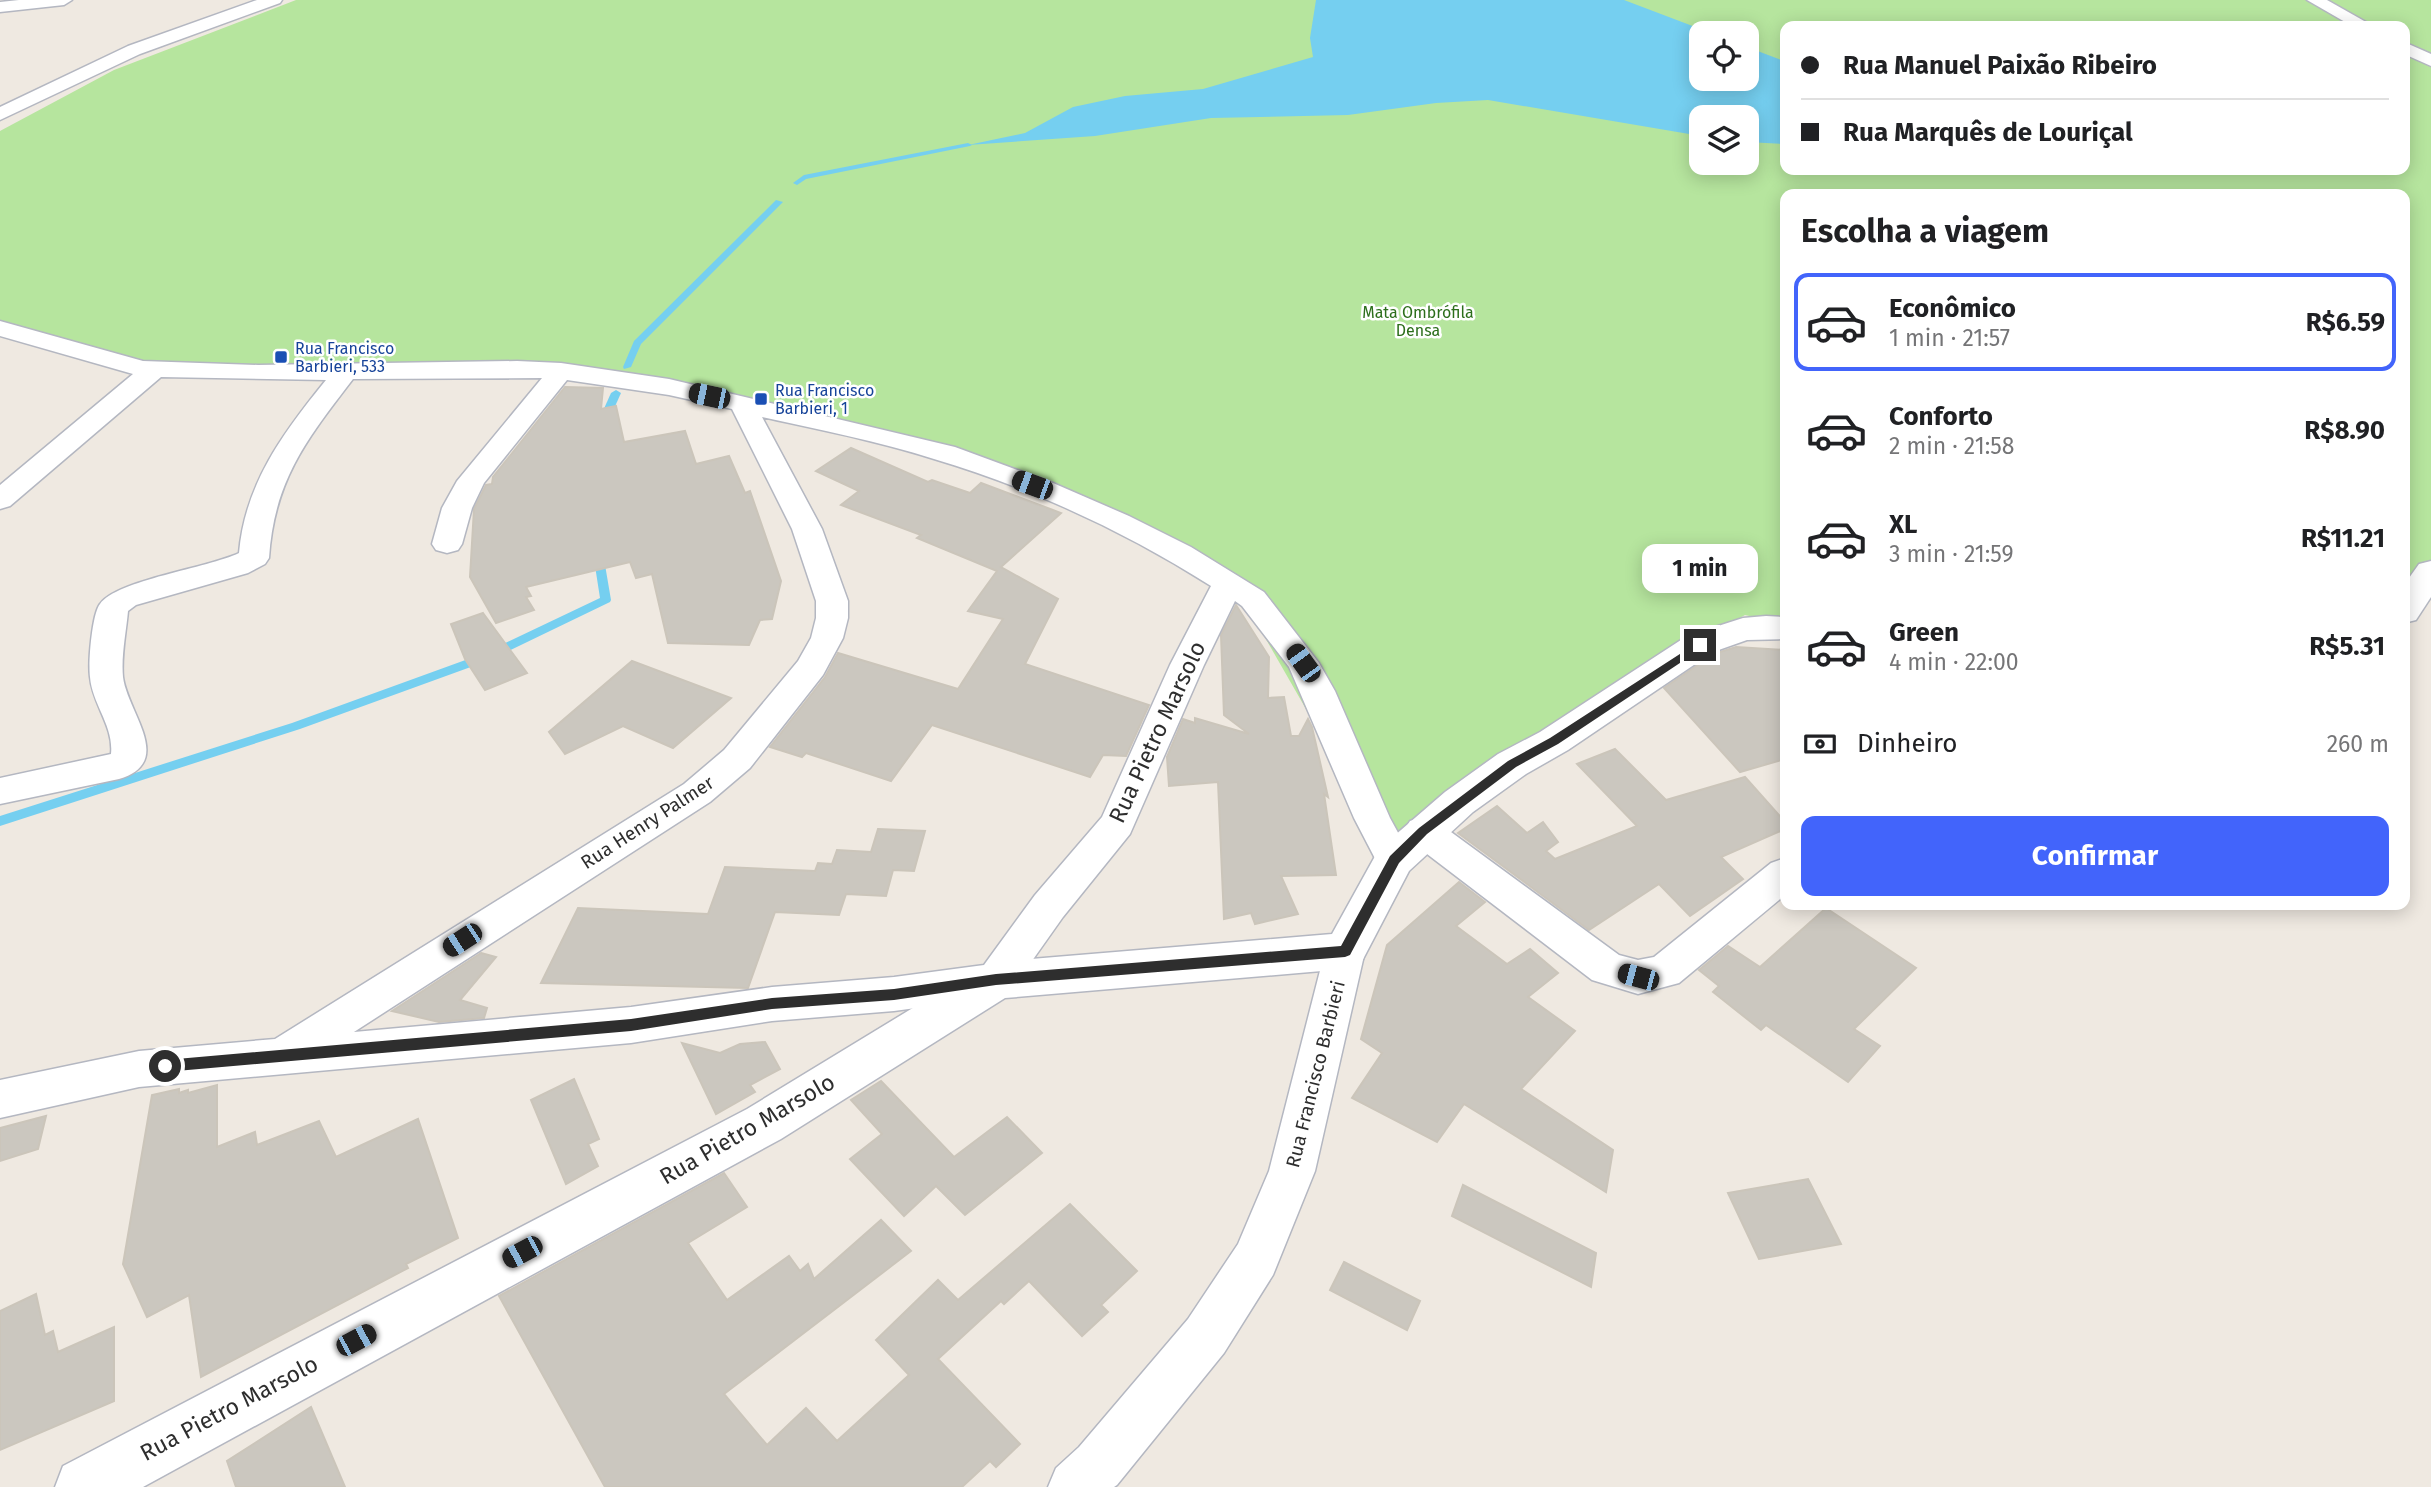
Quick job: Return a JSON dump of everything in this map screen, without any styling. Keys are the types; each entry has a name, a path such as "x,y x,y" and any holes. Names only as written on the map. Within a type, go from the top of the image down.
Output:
{"main road":[{"path":"2410,603 2431,571"},
{"path":"1409,845 1512,764 1554,741 1700,645 1743,629 1780,627"},
{"name":"Rua Francisco Barbieri","path":"1345,951 1409,845"},
{"path":"996,980 1345,951"},
{"name":"Rua Pietro Marsolo","path":"84,1487 764,1124 996,980"}],"street":[{"path":"0,6 5,0"},
{"path":"0,6 64,0"},
{"path":"0,114 134,50 274,0"},
{"path":"2315,0 2355,21"},
{"path":"2410,50 2431,61"},
{"path":"0,328 126,365 155,369 258,373 495,368 561,372 669,387 945,453 1043,489 1119,522 1180,553 1253,600 1303,663 1368,809 1409,845 1606,968 1638,977 1665,971 1780,877"},
{"path":"0,499 155,369"},
{"path":"0,791 119,766 128,759 128,733 106,676 113,608 125,598 210,574 254,558 253,538 271,478 280,458 347,370"},
{"path":"447,544 457,508 471,481 561,372"},
{"name":"Rua Henry Palmer","path":"283,1056 523,901 697,793 737,759 811,667 827,638 832,618 832,601 807,529 742,403"},
{"name":"Rua Pietro Marsolo","path":"996,980 1049,906 1117,824 1182,676 1228,583"},
{"name":"Rua Francisco Barbieri","path":"1075,1487 1098,1466 1206,1336 1256,1259 1292,1171 1345,951"},
{"path":"0,1099 139,1069 631,1025 772,1003 894,994 996,980"}],"green space":[{"name":"Mata Ombrófila Densa","path":"296,0 2307,0 2346,21 1780,21 1780,175 2410,175 2410,56 2431,67 2431,572 2410,614 2410,189 1780,189 1780,623 1745,615 1644,670 1389,854 1235,585 1104,514 838,426 546,370 138,368 0,329 0,131 114,70"},
{"path":"2320,0 2431,0 2431,55 2410,44 2410,21 2362,21"}],"water":[{"path":"1316,0 1624,0 1689,25 1689,91 1759,91 1759,52 1780,60 1780,144 1759,143 1759,105 1689,105 1689,134 1488,100 1436,103 1348,115 1211,118 1095,136 968,145 1025,133 1073,107 1125,96 1203,89 1313,57 1310,38"}],"building":[{"path":"565,387 603,388 601,409 616,406 624,442 685,431 696,464 729,456 745,493 750,491 781,581 772,619 760,620 749,645 668,643 652,574 636,578 630,562 526,587 531,596 526,597 534,610 496,623 470,577 474,509 486,485 492,484 493,477"},
{"path":"851,448 928,482 932,480 970,493 981,483 1061,513 1001,567 1058,599 1025,664 1149,705 1126,756 1103,755 1090,777 932,725 891,781 806,753 802,757 770,747 825,677 838,653 958,689 1003,619 968,611 997,571 917,538 921,535 841,505 859,491 816,471"},
{"path":"1236,605 1269,657 1268,698 1284,697 1291,736 1299,736 1308,719 1312,727 1328,797 1324,794 1336,875 1281,876 1298,914 1255,924 1251,913 1224,919 1218,782 1169,786 1167,757 1183,719 1195,723 1195,718 1249,734 1224,715 1221,635"},
{"path":"483,613 527,673 485,690 465,659 451,624"},
{"path":"1736,647 1780,650 1780,760 1740,772 1664,688 1714,654"},
{"path":"632,661 731,698 673,748 623,726 565,754 549,732"},
{"path":"1615,749 1666,800 1745,777 1780,816 1780,831 1721,857 1743,879 1690,916 1659,884 1589,930 1458,833 1497,806 1527,833 1543,822 1558,842 1546,851 1555,859 1637,826 1577,764"},
{"path":"878,829 925,831 914,871 893,870 886,896 846,894 839,915 775,912 748,988 541,983 578,908 708,914 725,867 815,871 818,863 832,864 837,850 871,852"},
{"path":"1459,882 1485,902 1456,926 1507,964 1530,949 1558,973 1528,997 1575,1031 1521,1089 1613,1150 1606,1192 1464,1104 1437,1142 1352,1098 1382,1053 1361,1039 1387,945"},
{"path":"1824,910 1829,910 1916,968 1854,1029 1880,1046 1848,1082 1766,1025 1761,1030 1713,992 1719,986 1699,970 1728,946 1760,967"},
{"path":"481,953 496,957 460,1000 487,1008 484,1018 439,1022 392,1011"},
{"path":"765,1042 780,1069 750,1085 755,1092 716,1114 682,1043 720,1053 740,1044"},
{"path":"574,1079 599,1139 588,1144 598,1166 566,1184 531,1100"},
{"path":"881,1081 954,1157 1007,1117 1042,1153 965,1215 936,1186 904,1216 850,1159 882,1134 851,1100"},
{"path":"217,1085 217,1147 255,1132 257,1145 319,1121 336,1157 418,1119 458,1238 406,1264 408,1268 201,1377 189,1295 147,1317 123,1264 152,1095 179,1089 179,1093 188,1090 188,1093"},
{"path":"46,1116 38,1149 0,1161 0,1128"},
{"path":"724,1173 747,1207 688,1243 727,1300 789,1256 800,1271 808,1264 814,1279 881,1220 911,1251 724,1394 767,1445 806,1408 837,1441 909,1375 876,1340 938,1280 958,1300 1070,1204 1137,1271 1101,1305 1108,1312 1082,1336 1029,1281 1004,1304 1001,1301 938,1359 1020,1444 996,1467 990,1461 962,1487 605,1487 499,1296"},
{"path":"1808,1179 1841,1244 1759,1259 1728,1193"},
{"path":"1463,1185 1596,1253 1591,1287 1452,1216"},
{"path":"1344,1262 1420,1301 1407,1330 1330,1290"},
{"path":"36,1294 45,1335 53,1331 58,1352 114,1327 114,1401 0,1450 0,1311"},
{"path":"311,1407 345,1487 236,1487 227,1461"}],"waterway":[{"path":"797,183 804,177 968,145"},
{"path":"627,367 637,343 779,202"},
{"path":"603,422 616,393"},
{"path":"0,821 296,726 486,657 606,600 598,553"}],"place":[{"name":"Rua Francisco Barbieri, 533","path":"281,357"},
{"name":"Rua Francisco Barbieri, 1","path":"761,399"}],"route":[{"path":"165,1066 631,1025 772,1003 894,994 996,980 1345,951 1394,860 1423,831 1458,802 1512,764 1554,741 1700,645"}]}
